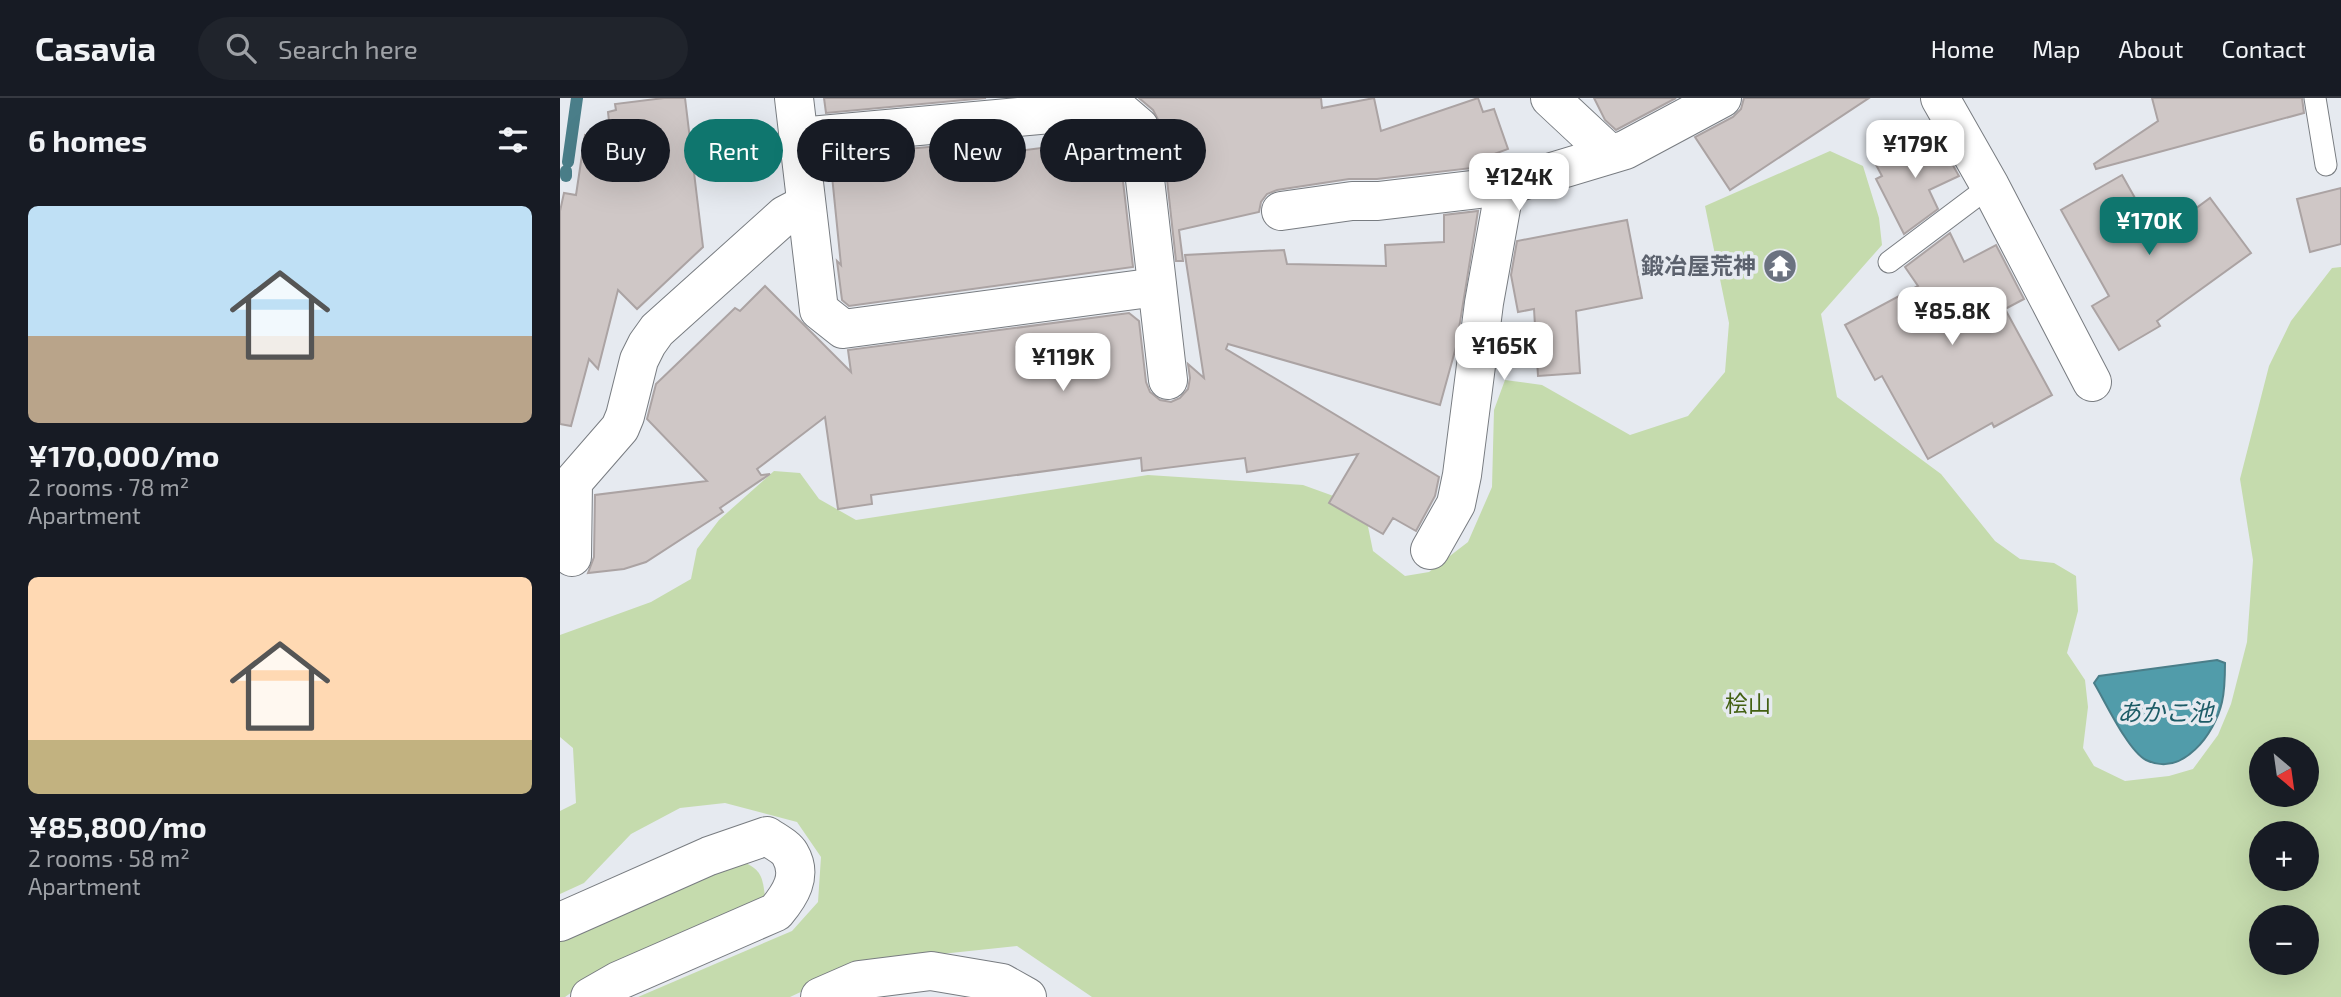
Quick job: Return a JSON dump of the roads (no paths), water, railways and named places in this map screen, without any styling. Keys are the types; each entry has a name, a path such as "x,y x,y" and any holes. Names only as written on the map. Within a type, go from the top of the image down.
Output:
{"street":[{"path":"794,98 797,121"},
{"path":"1550,98 1610,154"},
{"path":"1281,211 1505,186 1625,150 1722,98"},
{"path":"1940,98 1990,186 2092,382"},
{"path":"915,121 1004,108 1117,108 1139,127 1168,380"},
{"path":"804,182 819,310 843,329 1157,287"},
{"path":"1430,550 1456,504 1462,475 1484,303 1505,186"},
{"path":"572,557 573,482 620,428 639,360 647,344 657,330 785,215 806,204"},
{"path":"560,922 709,856 767,836 790,853 796,876 790,895 776,912 618,981 590,997"},
{"path":"820,997 859,980 931,971 1002,984 1027,997"}],"lane":[{"path":"2315,98 2326,165"},
{"path":"1889,262 1990,186"}],"water":[{"name":"あかこ池","path":"2217,660 2225,663 2224,692 2218,714 2205,739 2184,758 2172,763 2160,764 2139,755 2094,683 2099,676"}],"waterway":[{"path":"568,162 577,98"},
{"path":"566,171 566,176"}],"place":[{"name":"鍛冶屋荒神","path":"1780,266"}],"park label":[{"name":"桧山","path":"1748,704"}]}
